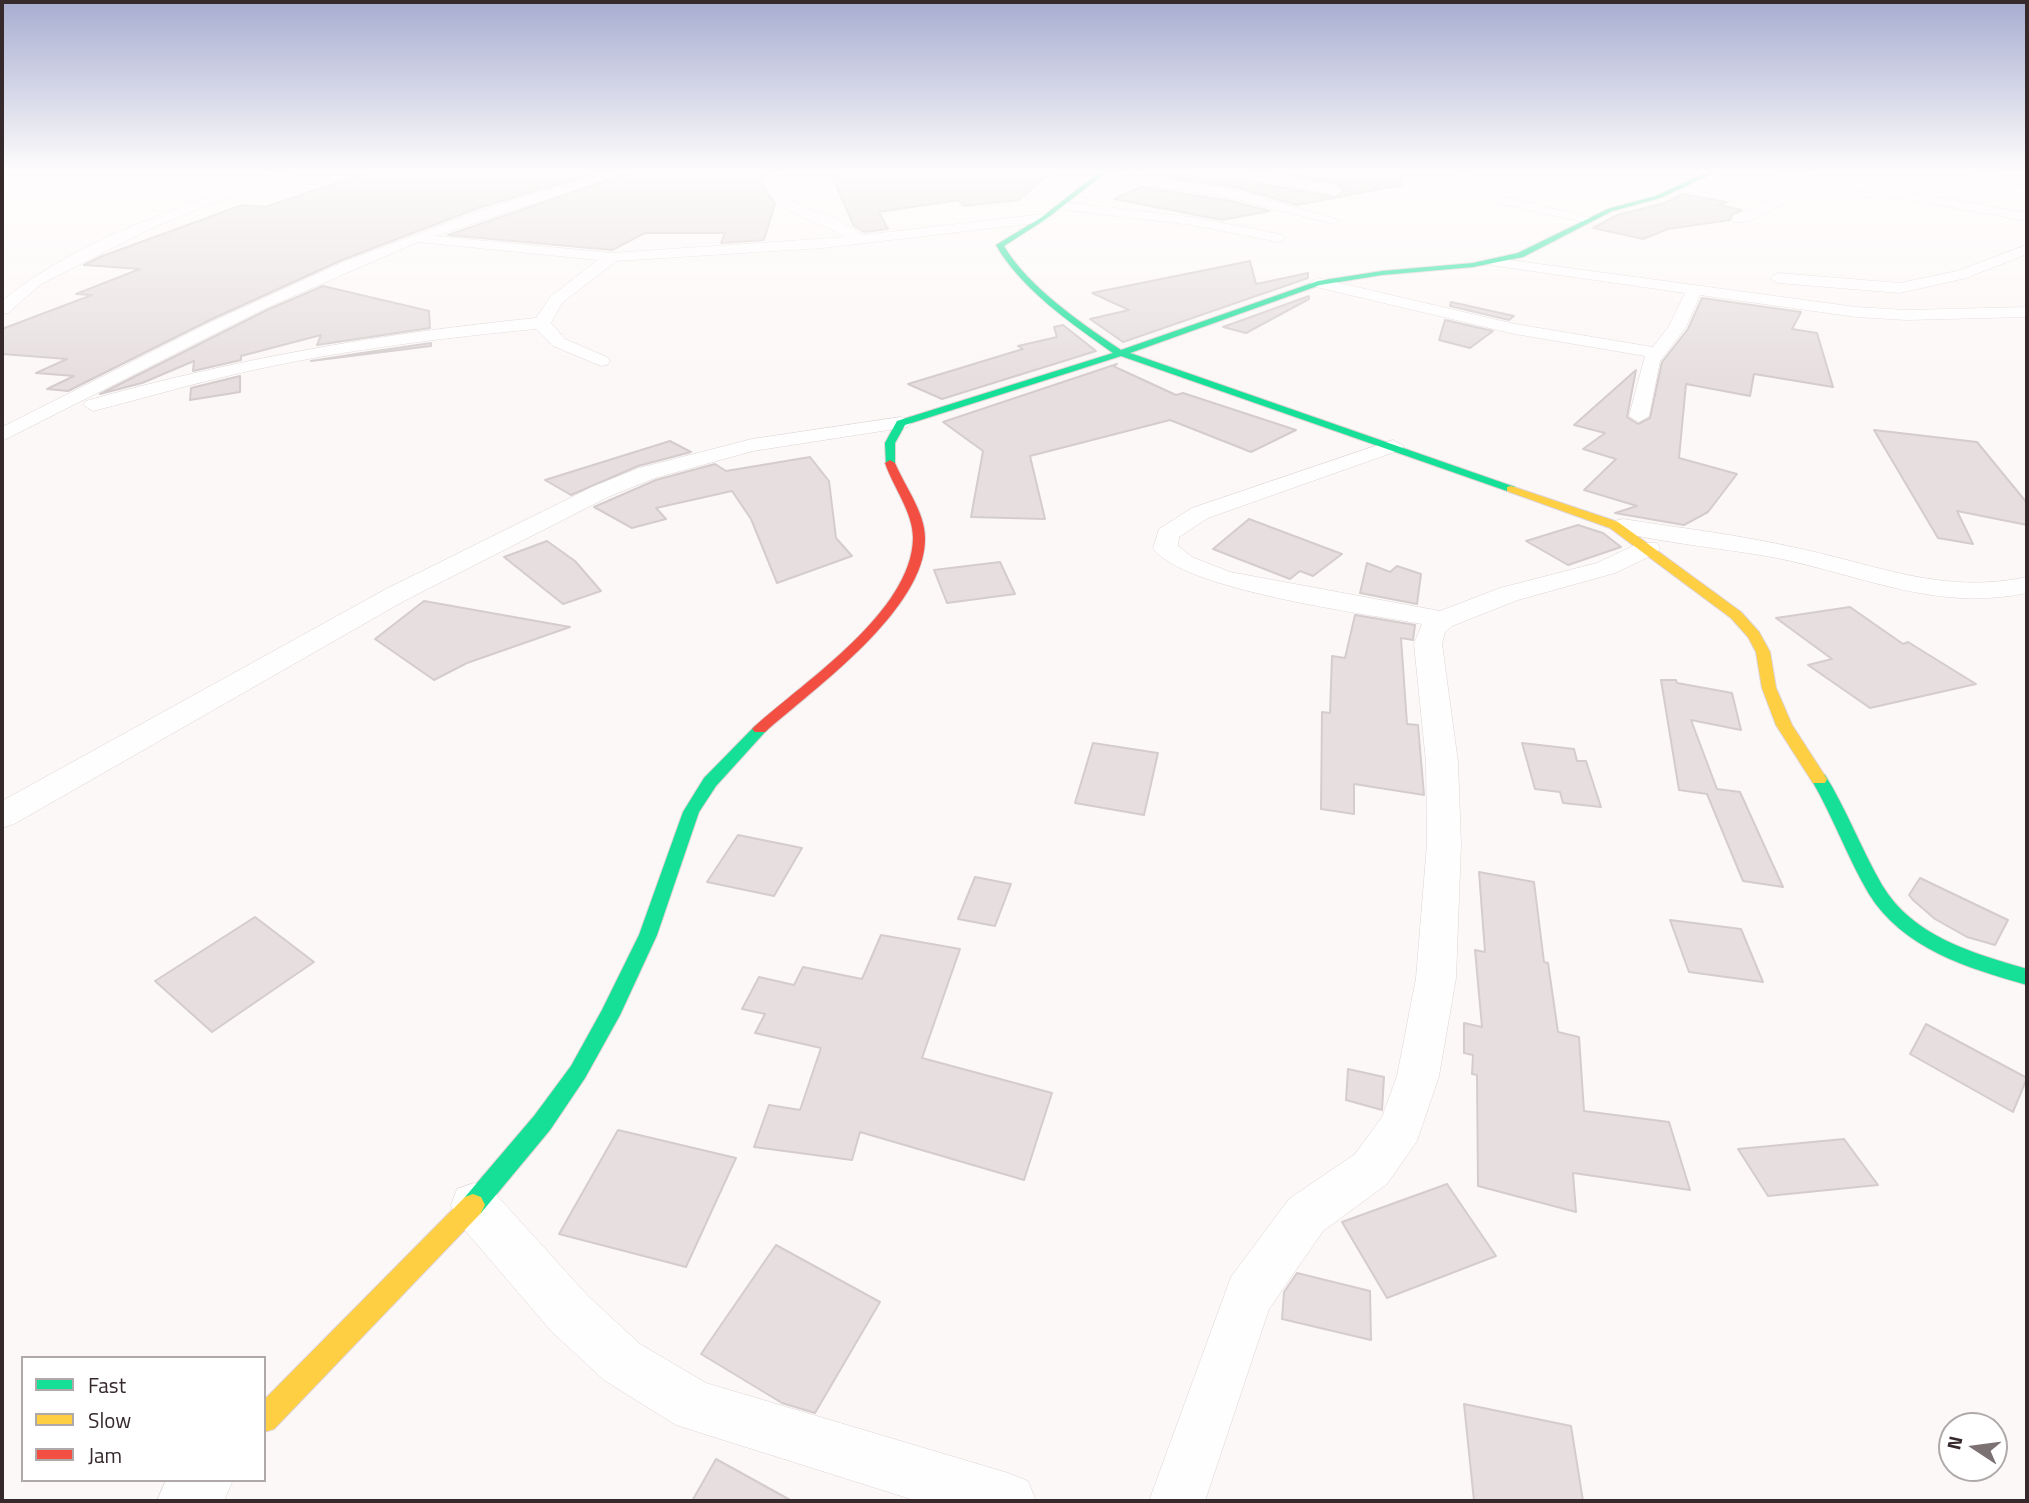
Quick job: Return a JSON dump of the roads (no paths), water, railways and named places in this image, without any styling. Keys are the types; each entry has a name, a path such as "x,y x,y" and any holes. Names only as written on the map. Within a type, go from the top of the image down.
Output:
{"street":[{"path":"2,309 14,296 47,275 117,240"},
{"path":"10,431 302,285 409,240"},
{"path":"436,240 612,257 843,240"},
{"path":"1008,240 1000,245 1002,252 1045,297 1090,335 1118,352 1614,525 1795,554 1924,589 1981,595 2027,585"},
{"path":"2,816 395,595 600,492 647,473 727,451 808,435 901,423 1195,329 1318,283 1495,262 1539,248 1553,240"},
{"path":"1778,278 1909,287 1961,275 2027,249"},
{"path":"542,323 556,300 612,257"},
{"path":"1495,262 1879,314 2027,312"},
{"path":"20,275 47,275"},
{"path":"1318,283 1516,328 1657,353"},
{"path":"1639,416 1651,360 1677,327 1694,291"},
{"path":"10,431 167,384 251,363 343,346 542,323"},
{"path":"542,323 545,331 559,342 601,361"},
{"path":"266,1417 509,1166 577,1073 624,988 657,914 687,824 707,785 775,713 893,606 910,581 922,555 920,534 908,499 890,471 887,451 891,436 901,423"},
{"path":"1393,446 1200,513 1168,534 1165,548 1183,562 1224,578 1442,620"},
{"path":"1614,525 1736,615 1754,635 1763,652 1769,688 1784,725 1837,806 1877,891 1895,914 1917,934 1950,952 2027,977"},
{"path":"1177,1501 1249,1294 1306,1215 1371,1169 1401,1126 1418,1076 1436,978 1442,899 1442,762 1428,644 1432,630 1442,620 1509,594 1606,568 1648,548"},
{"path":"474,1205 570,1314 621,1362 695,1406 1008,1501"},
{"path":"185,1501 203,1482"}]}
